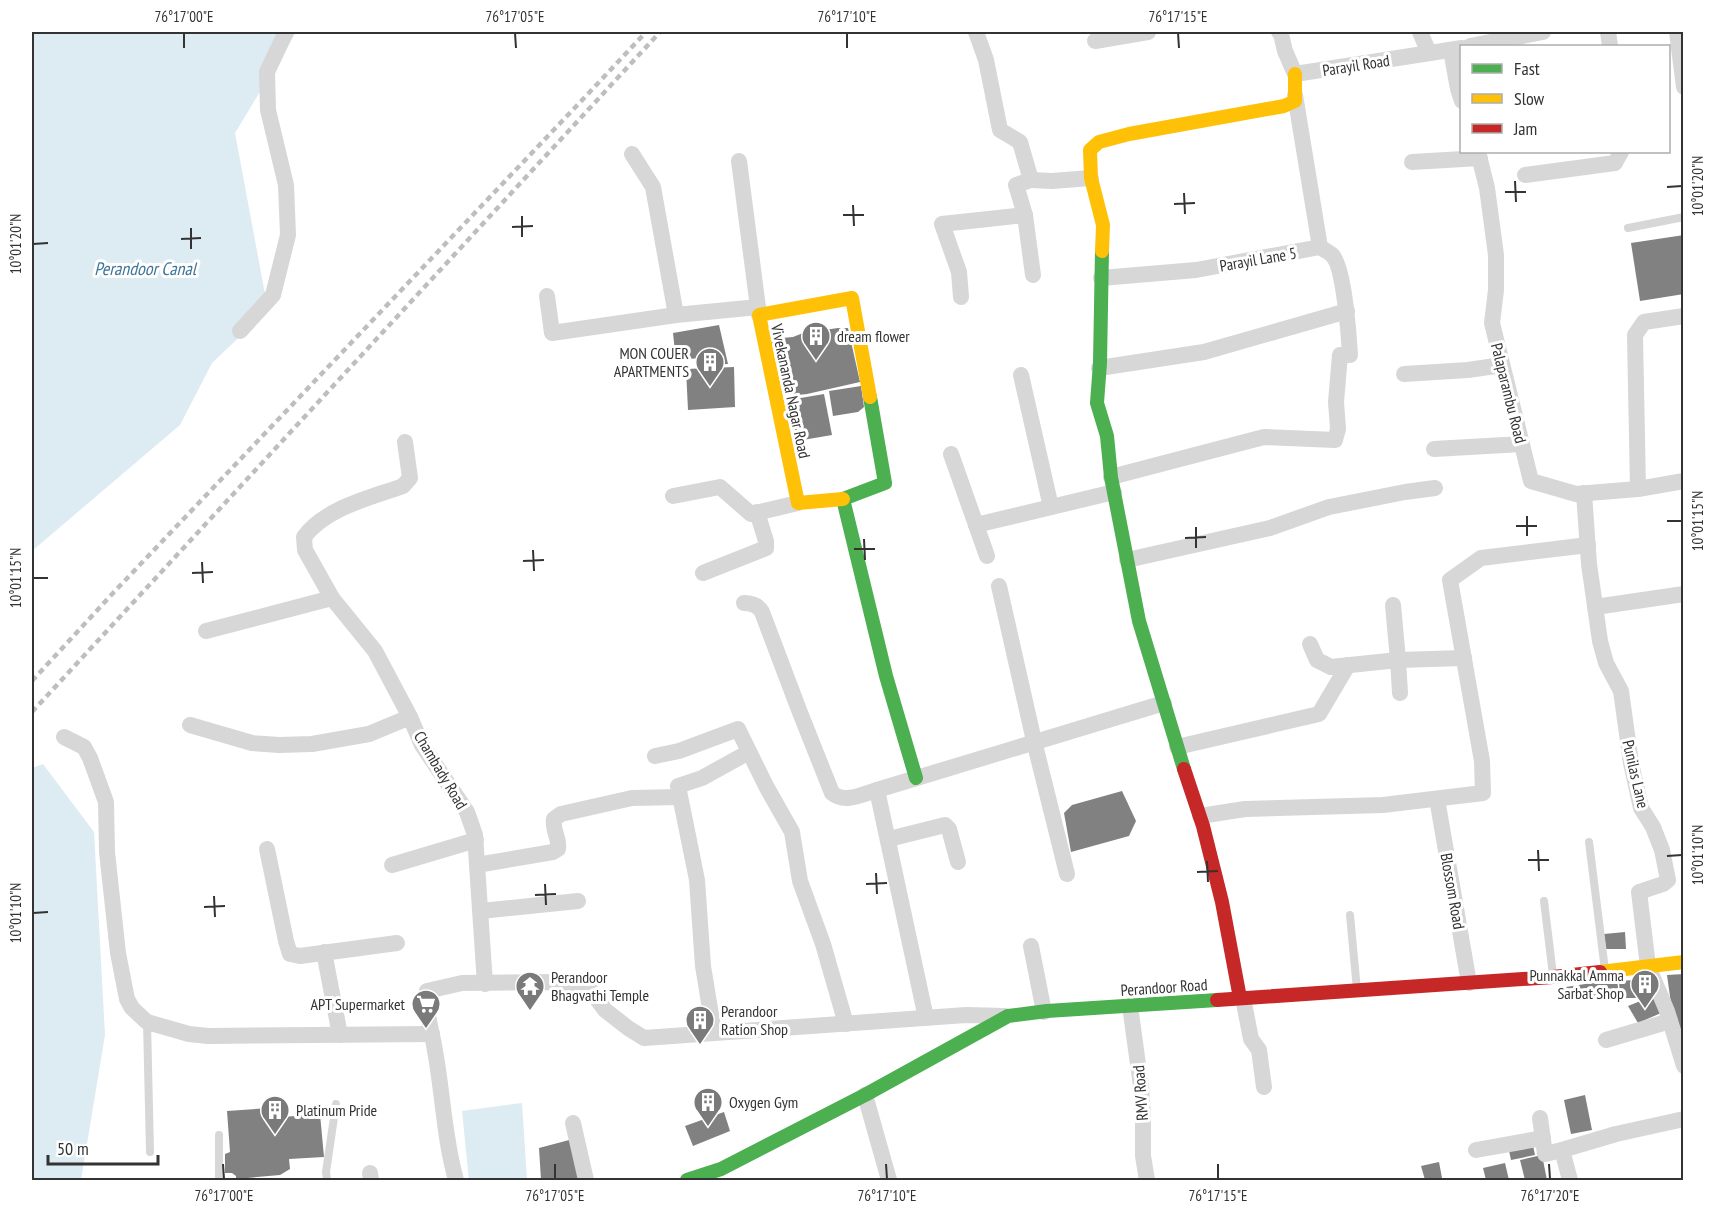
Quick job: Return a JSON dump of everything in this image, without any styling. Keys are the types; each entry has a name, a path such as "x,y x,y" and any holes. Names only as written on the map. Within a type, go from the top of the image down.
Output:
{"street":[{"path":"240,331 273,295 288,235 286,185 268,110 267,72 286,32"},
{"path":"975,32 986,60 1000,130 1020,142 1031,180"},
{"path":"1095,40 1148,32"},
{"path":"1264,1087 1259,1050 1251,1039 1222,902 1200,816 1139,621 1112,484 1107,436 1097,403 1103,225 1091,178 1090,150 1099,142 1129,134 1284,106 1295,101 1295,74 1279,32"},
{"path":"1420,32 1429,53"},
{"path":"1475,45 1543,32"},
{"path":"1677,32 1683,87"},
{"path":"1456,49 1460,97"},
{"name":"Parayil Road","path":"1295,74 1456,49"},
{"path":"976,525 1051,507 1112,484 1263,437 1335,440 1338,429 1336,402 1340,355 1350,355 1347,311 1338,265 1334,256 1320,248 1295,95"},
{"path":"1524,175 1615,164 1620,153"},
{"path":"632,154 653,187 676,315"},
{"path":"1412,162 1479,155"},
{"name":"Palaparambu Road","path":"1479,155 1487,188 1496,255 1496,290 1492,323 1531,481 1576,494 1638,489 1683,481"},
{"path":"547,296 552,333 676,315 758,311 739,161"},
{"path":"1034,275 1025,215 1016,185 1031,180 1091,178"},
{"path":"961,297 959,272 942,224 1025,215"},
{"name":"Parayil Lane 5","path":"1101,278 1196,270 1320,248"},
{"name":"Vivekananda Nagar Road","path":"852,298 885,483 843,499 798,503 758,311 852,298"},
{"path":"1099,368 1204,352 1347,311"},
{"path":"1638,489 1635,335 1644,322 1683,316"},
{"path":"1404,374 1468,370 1502,365"},
{"path":"1022,375 1051,507"},
{"name":"Chambady Road","path":"405,442 410,478 403,486 329,514 308,531 304,537 305,550 332,598 375,651 422,744 467,812 476,840 485,984"},
{"path":"1434,449 1522,444"},
{"path":"951,454 987,556"},
{"path":"673,496 720,487 751,514 798,503"},
{"path":"1127,560 1270,528 1329,507 1435,488"},
{"name":"Punilas Lane","path":"1584,493 1589,564 1600,641 1606,663 1621,691 1630,763 1641,808 1653,827 1662,850 1668,880 1639,892 1648,966"},
{"path":"843,499 886,676 915,778"},
{"path":"703,573 766,548 757,513"},
{"path":"1200,816 1245,809 1383,805 1483,793 1482,761 1450,580 1481,558 1588,545"},
{"path":"999,586 1067,874"},
{"path":"1596,608 1683,594"},
{"path":"206,631 332,598"},
{"path":"744,603 760,608 832,793 846,799 1164,703"},
{"path":"1393,605 1400,693"},
{"path":"1310,644 1317,660 1331,667 1398,660 1464,658"},
{"path":"1177,747 1319,714 1348,665"},
{"path":"190,725 252,743 312,744 369,734 410,717"},
{"path":"655,756 680,751 738,729 792,832 800,881 823,944 846,1023"},
{"path":"64,736 84,747 106,802 107,852 122,977 127,999 132,1008 147,1022 189,1034 208,1036 432,1034"},
{"path":"714,1033 704,966 697,880 678,786 702,778 749,752"},
{"path":"878,790 926,1018"},
{"path":"477,865 553,852 558,849 559,844 553,824 554,819 561,814 632,798 679,797"},
{"name":"Blossom Road","path":"1437,799 1468,983"},
{"path":"888,839 945,825 950,829 958,862"},
{"path":"393,864 476,840"},
{"path":"267,849 290,954 300,956 397,943"},
{"path":"480,911 579,901"},
{"path":"1031,946 1044,1011"},
{"path":"324,952 340,1035"},
{"name":"Perandoor Road","path":"687,1180 723,1174 1008,1016 1044,1011 1554,977 1683,962"},
{"path":"1648,966 1670,1021 1683,1066"},
{"path":"456,1180 449,1156 436,1051 425,1007 426,991 462,983 555,982 588,987 605,1010 644,1038 966,1015 1008,1016"},
{"name":"RMV Road","path":"1130,1006 1141,1086 1143,1156 1147,1180"},
{"path":"1606,1040 1670,1021"},
{"path":"865,1095 889,1180"},
{"path":"1540,1118 1545,1154 1616,1134 1683,1119"},
{"path":"573,1123 586,1180"},
{"path":"1476,1150 1543,1138"},
{"path":"1562,1150 1570,1180"}],"lane":[{"path":"1628,228 1683,217"},
{"path":"1589,842 1605,971"},
{"path":"1544,901 1554,977"},
{"path":"1350,915 1357,990"},
{"path":"147,1022 150,1152"},
{"path":"327,1180 326,1172 336,1104"},
{"path":"219,1135 219,1180"}],"water":[{"name":"Perandoor Canal","path":"32,32 296,32 235,133 268,310 212,363 180,425 32,551"},
{"path":"43,764 94,832 105,1035 81,1180 32,1180 32,768"},
{"path":"522,1103 527,1180 469,1180 462,1111"}],"building":[{"path":"1684,235 1684,294 1640,301 1631,243"},
{"path":"719,325 728,364 699,365 698,358 676,361 673,333"},
{"name":"dream flower","path":"848,328 860,382 788,398 771,341"},
{"name":"MON COUER APARTMENTS","path":"734,367 735,407 688,410 686,369"},
{"path":"861,386 864,407 858,412 833,416 829,391"},
{"path":"824,394 832,435 797,441 789,400"},
{"path":"1122,791 1136,821 1129,836 1071,852 1064,813 1072,805"},
{"path":"1625,932 1626,949 1606,949 1604,934"},
{"path":"1684,974 1684,1048 1672,1011 1667,975"},
{"path":"1617,979 1619,996 1567,999 1566,987"},
{"path":"1634,980 1636,998 1620,998 1619,981"},
{"name":"Punnakkal Amma Sarbat Shop","path":"1653,996 1661,1013 1638,1023 1628,1006"},
{"path":"1585,1095 1592,1130 1571,1134 1564,1100"},
{"name":"Platinum Pride","path":"269,1108 270,1118 320,1114 324,1157 289,1159 290,1169 280,1175 236,1179 232,1173 225,1173 225,1154 230,1152 227,1111"},
{"name":"Oxygen Gym","path":"724,1112 730,1131 693,1146 685,1126"},
{"path":"573,1139 582,1180 541,1180 539,1148"},
{"path":"1532,1141 1535,1155 1511,1160 1508,1146"},
{"path":"1542,1155 1547,1180 1525,1180 1520,1160"},
{"path":"1439,1162 1442,1178 1425,1180 1421,1166"},
{"path":"1505,1163 1509,1180 1486,1180 1483,1168"}],"railway":[{"path":"32,681 646,32"},
{"path":"32,712 660,32"}],"traffic: fast":[{"path":"1102,251 1097,403 1107,436 1111,477 1139,621 1184,769"},
{"path":"870,397 885,483 843,499 886,676 916,778"},
{"path":"687,1180 721,1169 865,1095 1008,1016 1047,1011 1217,1000"}],"traffic: slow":[{"path":"1102,251 1103,225 1091,178 1090,150 1099,142 1129,134 1284,106 1295,101 1295,74"},
{"path":"843,499 798,503 759,315 852,298 870,397"},
{"path":"1600,972 1684,962"}],"traffic: jam":[{"path":"1184,769 1203,826 1222,902 1240,998"},
{"path":"1217,1000 1600,972"}],"place":[{"name":"dream flower","path":"816,362"},
{"name":"MON COUER APARTMENTS","path":"710,388"},
{"name":"Punnakkal Amma Sarbat Shop","path":"1645,1010"},
{"name":"Perandoor Bhagvathi Temple","path":"530,1012"},
{"name":"APT Supermarket","path":"426,1030"},
{"name":"Perandoor Ration Shop","path":"700,1046"},
{"name":"Oxygen Gym","path":"708,1128"},
{"name":"Platinum Pride","path":"275,1136"}]}
